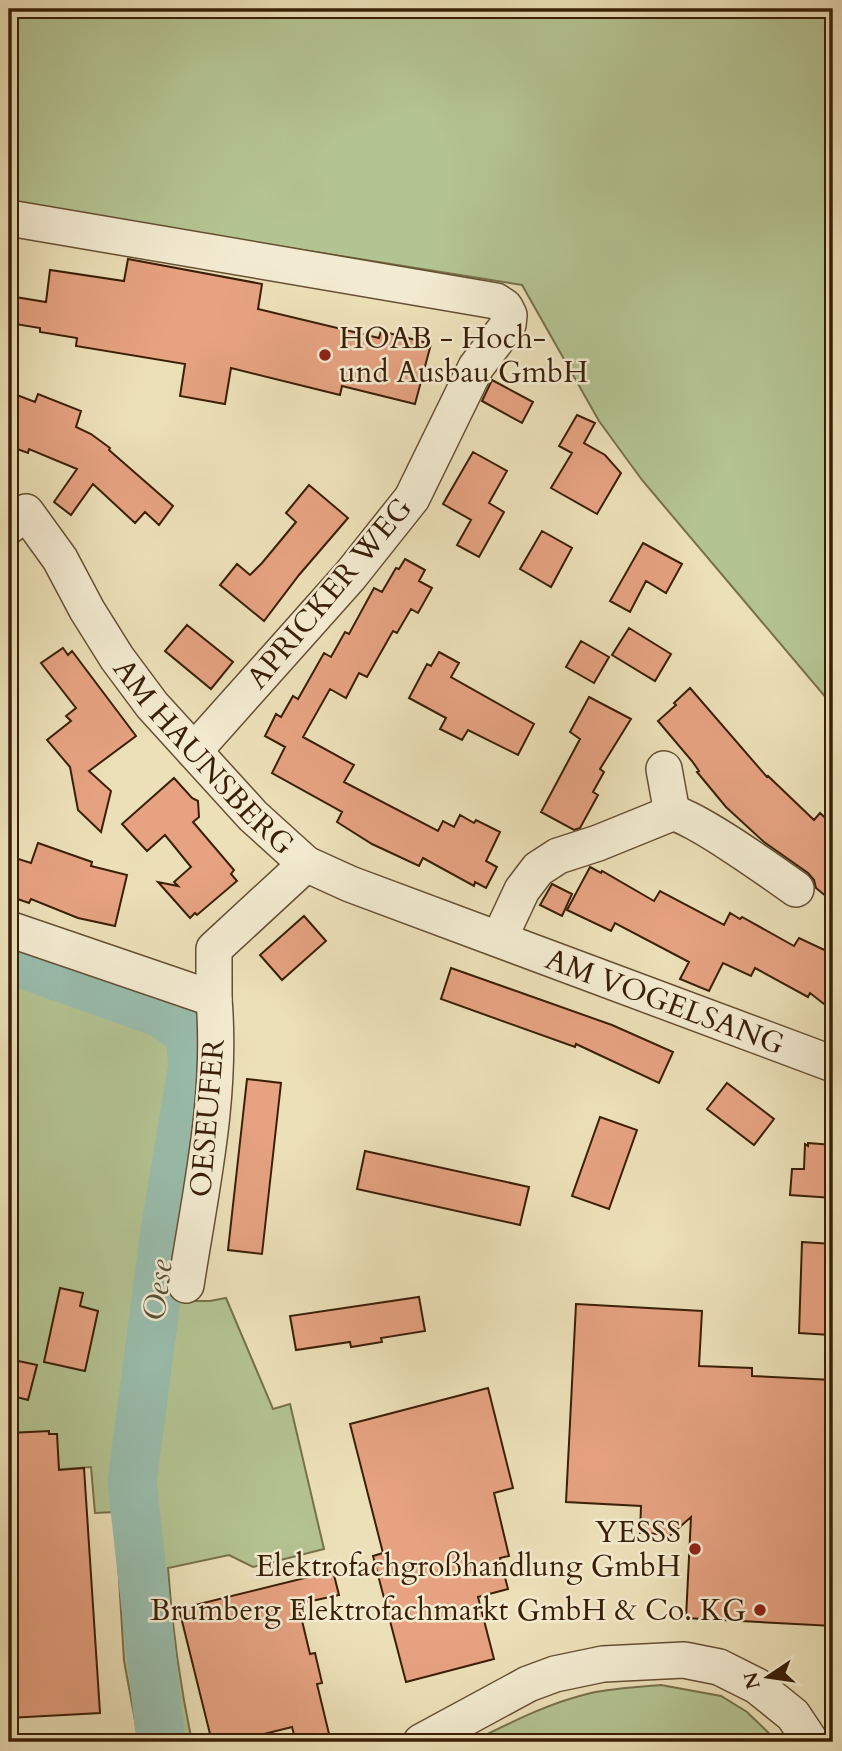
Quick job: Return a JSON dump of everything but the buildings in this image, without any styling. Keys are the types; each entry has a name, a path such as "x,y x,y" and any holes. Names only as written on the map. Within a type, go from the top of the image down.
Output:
{"street":[{"name":"APRICKER WEG","path":"9,218 496,301 505,307 509,315 508,325 476,367 412,498 350,576 194,751"},
{"name":"AM HAUNSBERG","path":"14,513 60,559 117,658 152,705 253,816 306,864 214,949 214,999"},
{"path":"664,769 672,813"},
{"path":"499,939 522,890 538,869 558,856 672,813 679,813 698,824 796,889"},
{"name":"AM VOGELSANG","path":"306,864 350,884 833,1063"},
{"name":"OESEUFER","path":"9,929 214,999 217,1072 208,1153 186,1285"},
{"path":"421,1742 528,1684 555,1674 603,1664 684,1660 719,1667 757,1686 793,1715 811,1742"}],"green space":[{"path":"9,9 833,9 833,706 642,480 599,421 522,285 9,203"},
{"path":"9,980 170,1036 173,1042 175,1123 144,1272 125,1404 122,1460 121,1502 131,1637 146,1742 139,1742 124,1661 115,1512 95,1513 91,1467 9,1473"},
{"path":"226,1298 273,1409 290,1404 324,1549 253,1567 229,1555 168,1568 177,1656 192,1742 178,1742 164,1666 150,1532 150,1473 155,1423 173,1301"},
{"path":"661,1685 721,1696 747,1712 778,1742 471,1742 530,1714 575,1697 608,1690"}],"waterway":[{"name":"Oese","path":"9,959 164,1014 190,1035 193,1065 165,1231 132,1482 161,1742"}],"place":[{"name":"HOAB - Hoch- und Ausbau GmbH","path":"325,355"},
{"name":"YESSS Elektrofachgroßhandlung GmbH","path":"695,1549"},
{"name":"Brumberg Elektrofachmarkt GmbH & Co. KG","path":"760,1610"}]}
